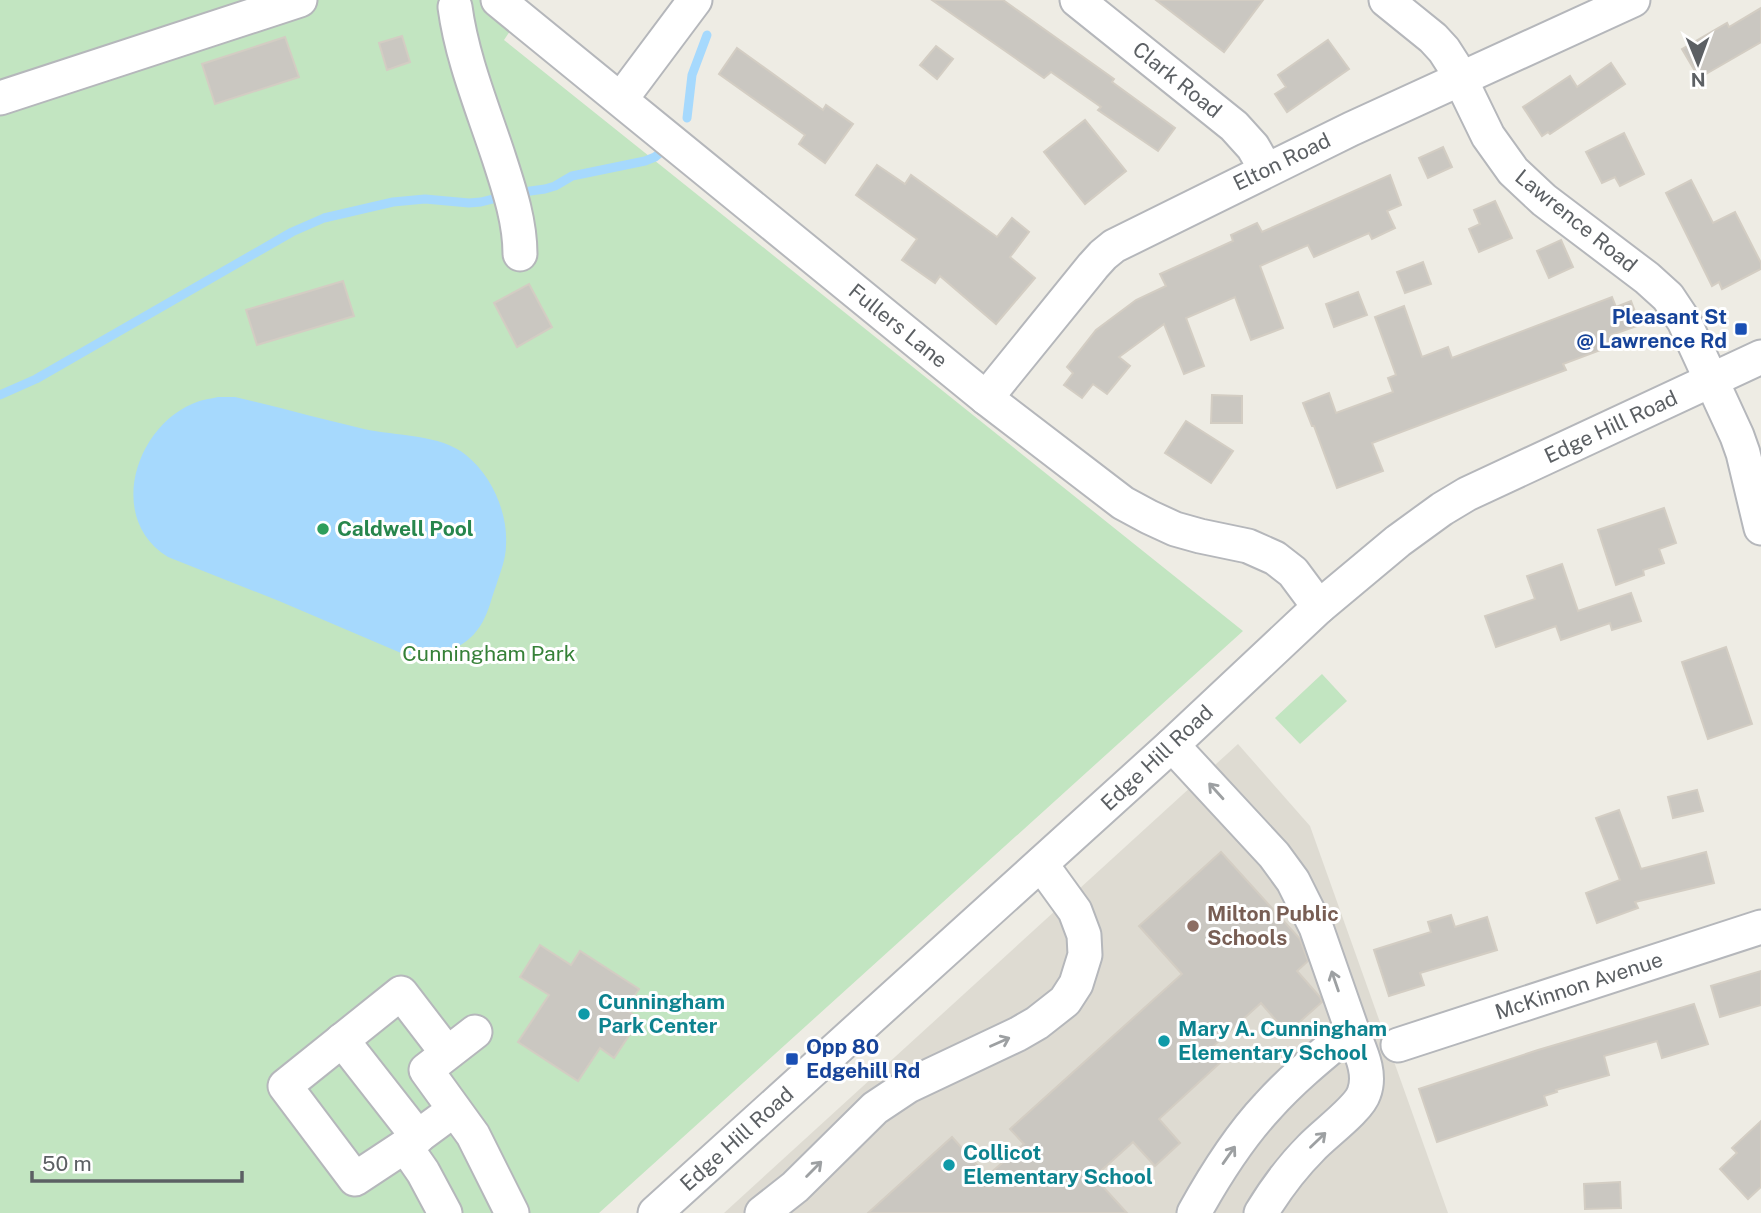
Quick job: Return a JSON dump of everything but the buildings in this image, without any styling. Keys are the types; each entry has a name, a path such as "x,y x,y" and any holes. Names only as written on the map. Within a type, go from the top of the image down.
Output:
{"street":[{"path":"0,98 300,0"},
{"name":"Fullers Lane","path":"498,0 986,398 1123,503 1174,529 1248,546 1275,558 1293,572 1319,607"},
{"path":"621,99 695,0"},
{"name":"Clark Road","path":"1077,0 1234,126 1253,147 1266,170"},
{"name":"Lawrence Road","path":"1385,0 1444,50 1488,136 1513,171 1544,200 1668,297 1684,321 1743,453 1761,528"},
{"name":"Elton Road","path":"986,398 1103,254 1127,238 1351,129 1633,0"},
{"path":"451,2 516,214 520,254"},
{"name":"Edge Hill Road","path":"663,1211 1172,746 1319,607 1398,541 1467,494 1761,357"},
{"path":"1172,746 1273,855 1293,881 1316,927 1366,1073 1364,1095 1357,1105 1303,1156 1261,1213"},
{"path":"762,1213 795,1187 875,1108 908,1086 1018,1034 1065,1001 1076,984 1085,955 1084,935 1075,911 1041,864"},
{"name":"McKinnon Avenue","path":"1398,1045 1761,927"},
{"path":"447,1053 401,993 285,1086 355,1179 412,1142 454,1110"},
{"path":"1194,1213 1220,1169 1260,1115 1294,1080 1352,1030"},
{"path":"475,1032 426,1070 480,1147 512,1213"},
{"path":"342,1040 412,1142 423,1172 445,1213"}],"shaded area":[{"name":"Milton Public Schools","path":"1238,744 1310,826 1448,1213 724,1213"}],"green space":[{"name":"Cunningham Park","path":"0,0 480,0 514,25 504,40 1243,631 599,1213 0,1213"},
{"path":"1322,674 1347,701 1300,744 1275,718"}],"water":[{"name":"Caldwell Pool","path":"218,397 235,397 364,429 431,439 456,448 466,455 491,484 501,508 506,533 503,566 485,617 470,638 461,645 439,653 401,653 168,557 149,541 138,521 133,499 135,476 143,454 155,433 172,416 195,403"}],"waterway":[{"path":"687,118 692,75 707,35"},
{"path":"0,395 36,379 292,232 324,218 393,202 425,199 481,202 545,189 572,176 645,161 661,152"}],"place":[{"name":"Pleasant St @ Lawrence Rd","path":"1741,329"},
{"name":"Caldwell Pool","path":"323,529"},
{"name":"Milton Public Schools","path":"1193,926"},
{"name":"Cunningham Park Center","path":"584,1014"},
{"name":"Mary A. Cunningham Elementary School","path":"1164,1041"},
{"name":"Opp 80 Edgehill Rd","path":"792,1059"},
{"name":"Collicot Elementary School","path":"949,1165"}]}
